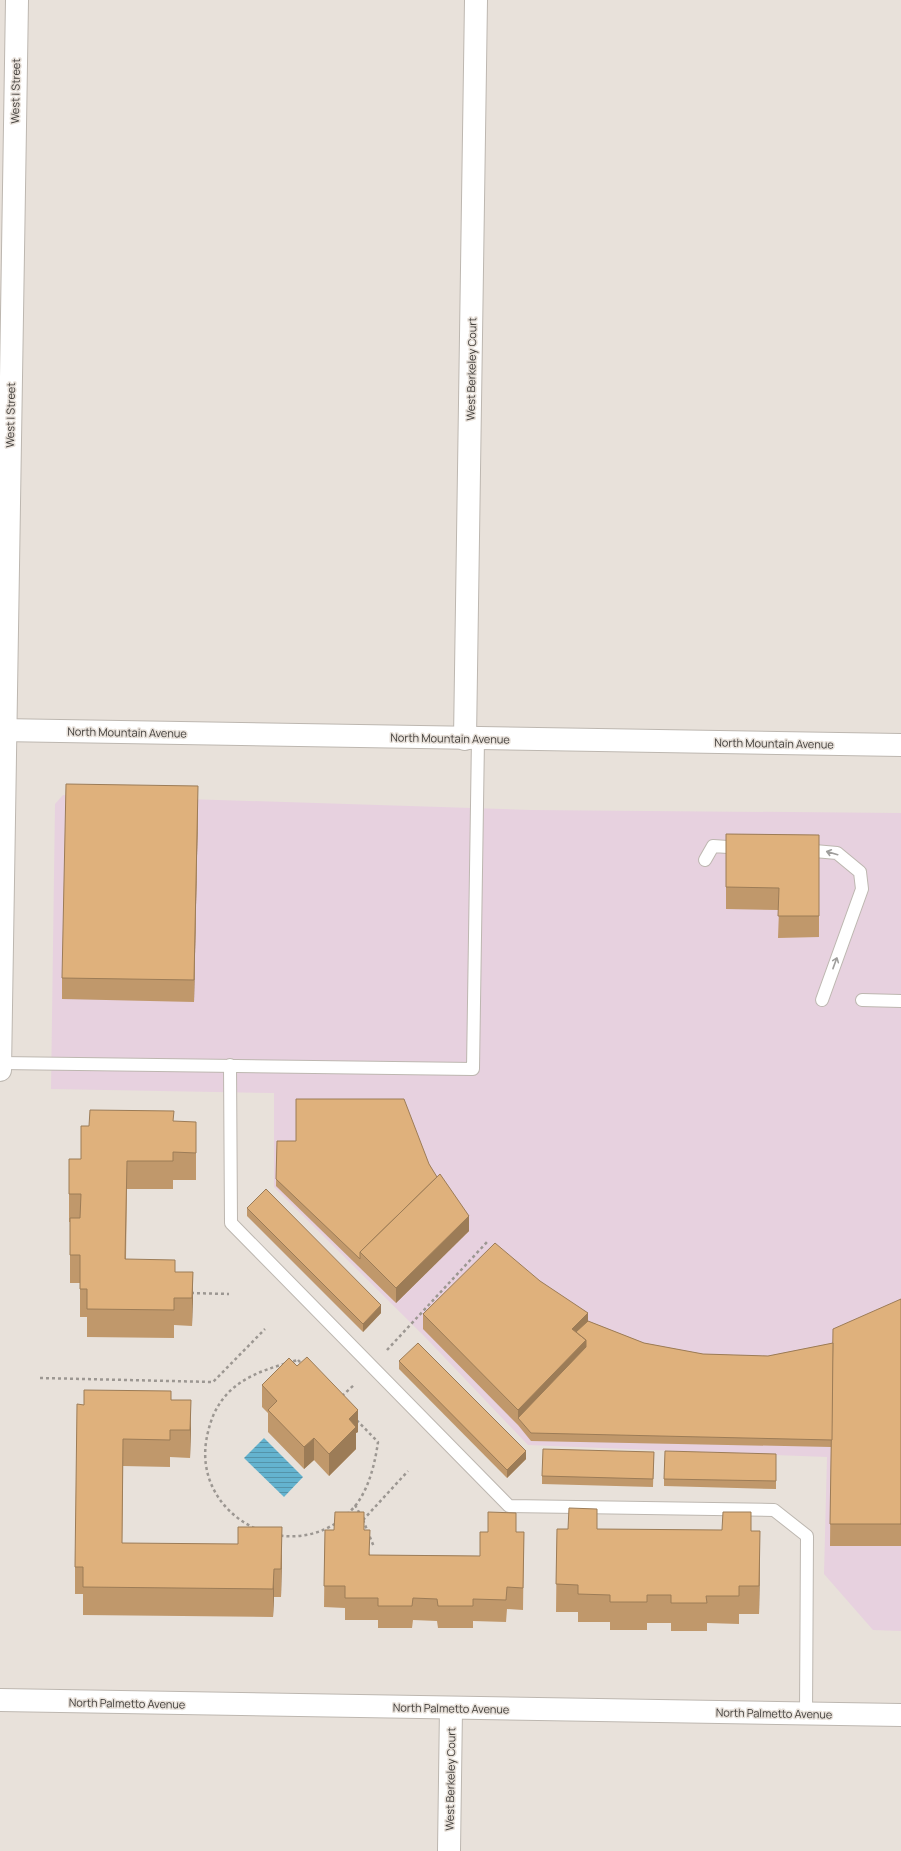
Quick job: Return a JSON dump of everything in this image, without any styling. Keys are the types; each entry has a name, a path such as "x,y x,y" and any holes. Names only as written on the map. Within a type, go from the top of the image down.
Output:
{"street":[{"name":"West I Street","path":"0,1070 5,434 17,0"},
{"name":"West Berkeley Court","path":"472,739 476,0"},
{"name":"North Mountain Avenue","path":"3,730 901,745"},
{"name":"North Palmetto Avenue","path":"0,1700 901,1715"},
{"name":"West Berkeley Court","path":"449,1851 451,1708"}],"lane":[{"path":"0,1063 473,1069 472,739"},
{"path":"705,860 713,846 753,848"},
{"path":"793,850 836,853 860,872 862,889 822,1000"},
{"path":"862,1000 901,1002"},
{"path":"230,1065 231,1222 509,1506 774,1510 807,1536 806,1714"}],"path":[{"path":"383,1354 487,1242"},
{"path":"187,1293 229,1294"},
{"path":"40,1378 213,1382 265,1329"},
{"path":"298,1360 337,1400 378,1442 375,1461 366,1486 356,1505 343,1519 327,1530 303,1535 281,1536 259,1531 240,1521 227,1509 212,1488 205,1465 205,1442 210,1420 220,1401 230,1390 247,1378 274,1367 298,1360"},
{"path":"337,1400 355,1384"},
{"path":"363,1520 408,1472"},
{"path":"356,1505 374,1547"}],"shaded area":[{"path":"63,795 531,810 901,813 901,1631 873,1630 824,1574 827,1457 528,1445 424,1336 274,1187 274,1093 51,1089 55,804"}],"water":[{"path":"264,1438 303,1477 284,1497 244,1458"}],"building":[{"path":"66,784 198,786 194,980 62,978"},
{"path":"726,834 819,835 819,916 778,916 779,888 726,887"},
{"path":"296,1099 404,1099 429,1164 437,1177 360,1252 360,1259 276,1179 277,1141 296,1141"},
{"path":"90,1110 174,1111 173,1121 196,1122 196,1153 173,1152 173,1161 127,1161 125,1259 175,1260 175,1272 193,1272 192,1298 174,1298 174,1310 87,1309 87,1289 80,1289 80,1255 70,1255 70,1218 80,1218 81,1194 69,1194 69,1159 81,1159 81,1126 89,1126"},
{"path":"440,1174 469,1216 396,1288 360,1252"},
{"path":"266,1189 381,1305 363,1324 247,1208"},
{"path":"495,1243 540,1281 588,1313 572,1329 586,1340 518,1410 423,1314"},
{"path":"901,1299 901,1524 830,1524 833,1329"},
{"path":"588,1321 644,1343 703,1354 768,1356 833,1343 832,1440 531,1433 518,1418 586,1347 586,1340 576,1332"},
{"path":"418,1343 526,1451 507,1470 399,1361"},
{"path":"307,1357 358,1410 349,1419 356,1427 329,1454 314,1438 304,1447 268,1410 277,1401 262,1385 289,1358 297,1366"},
{"path":"84,1390 171,1391 171,1400 191,1400 190,1430 170,1430 170,1440 123,1439 122,1543 238,1544 238,1527 282,1527 281,1569 274,1569 273,1589 83,1587 83,1567 75,1567 77,1404 84,1405"},
{"path":"543,1449 654,1452 653,1479 542,1476"},
{"path":"665,1451 776,1454 776,1481 664,1479"},
{"path":"569,1508 597,1509 597,1529 722,1530 723,1512 751,1512 751,1531 760,1531 759,1586 739,1586 739,1596 706,1596 707,1603 671,1603 671,1595 647,1595 647,1602 610,1602 610,1595 578,1594 578,1585 556,1584 557,1529 568,1529"},
{"path":"335,1512 364,1512 364,1530 370,1530 369,1555 480,1556 480,1532 488,1532 488,1512 516,1513 516,1532 524,1532 523,1588 507,1587 506,1600 473,1599 473,1606 438,1606 437,1599 413,1598 412,1606 378,1606 378,1598 345,1598 345,1586 324,1586 325,1530 334,1530"}]}
